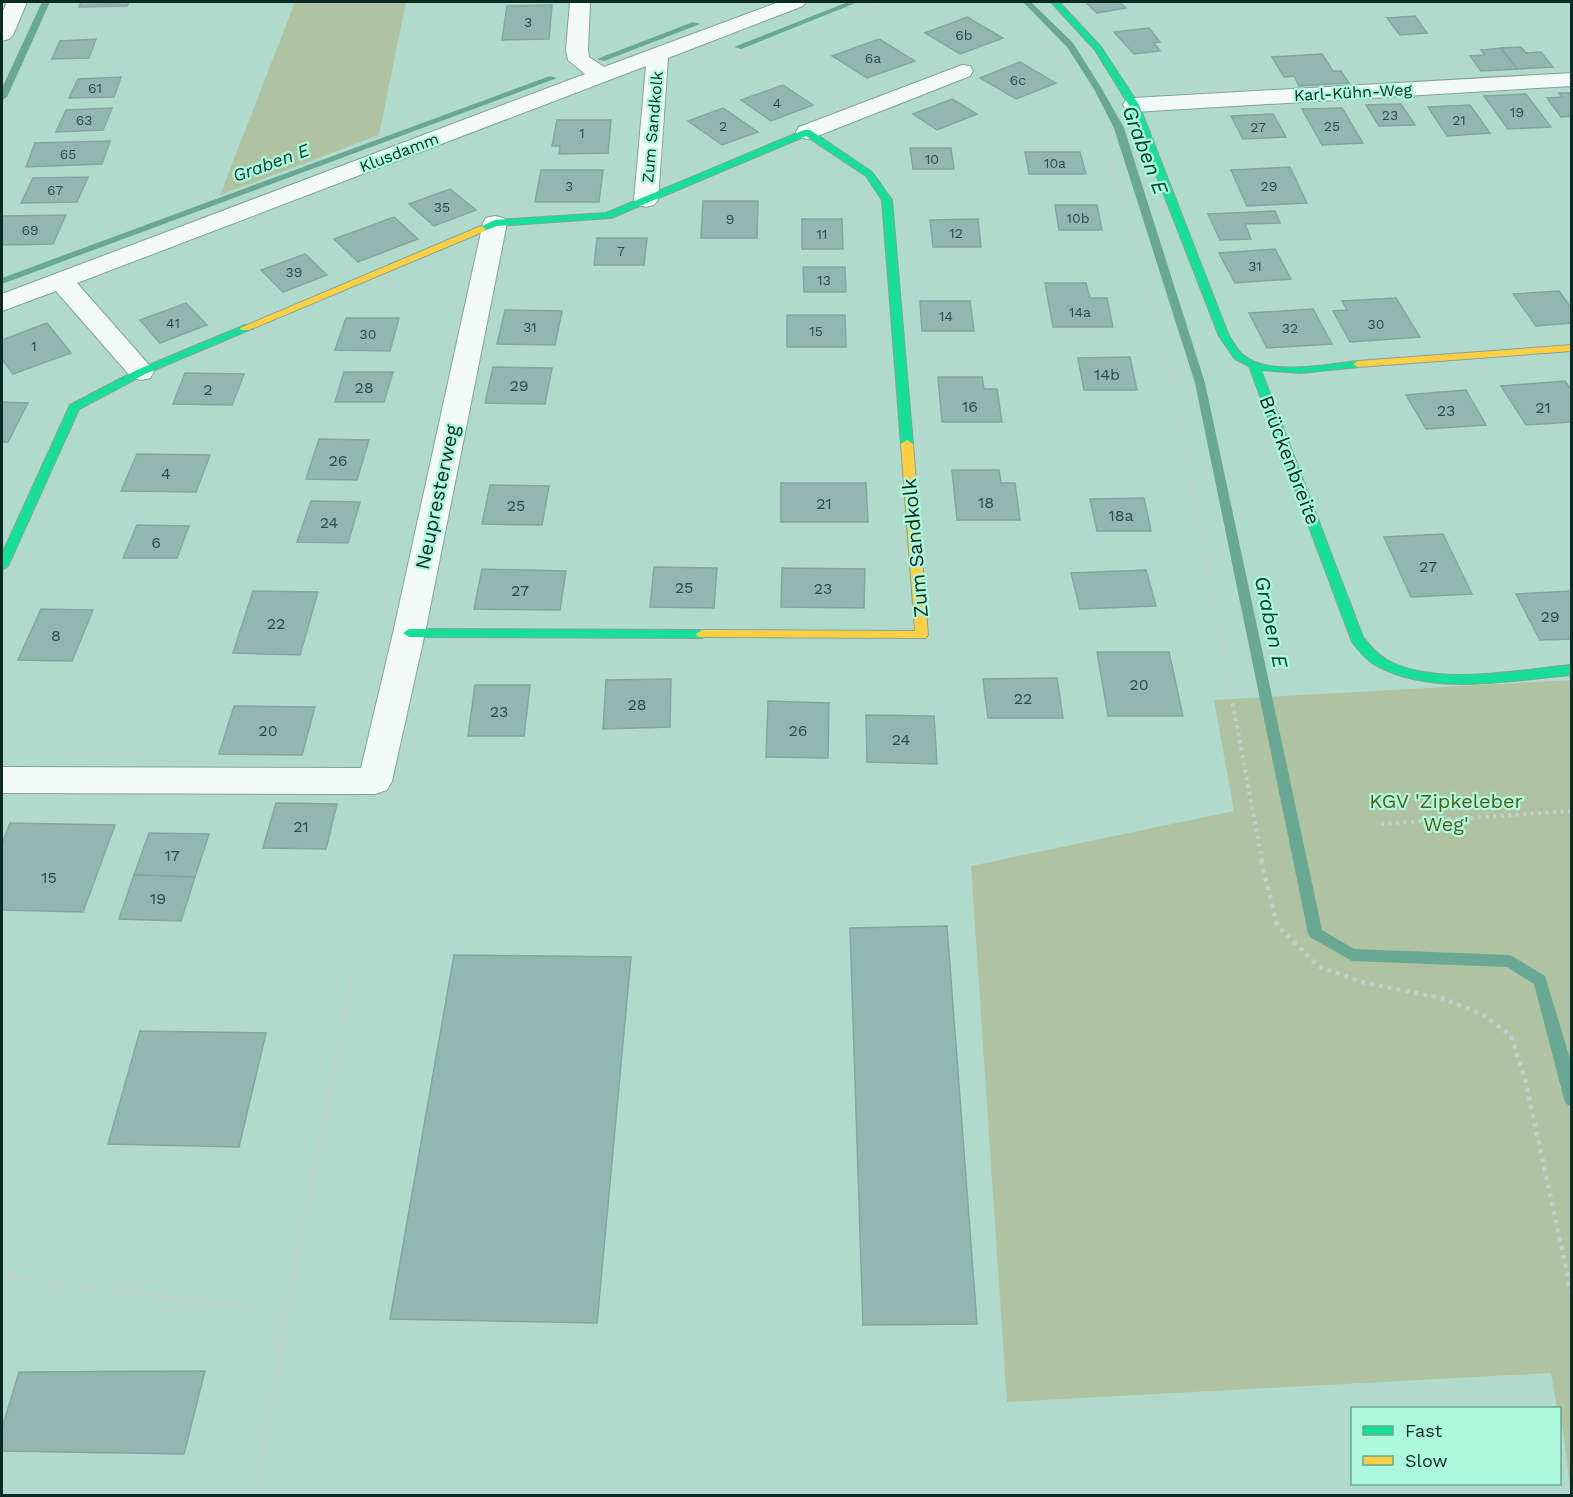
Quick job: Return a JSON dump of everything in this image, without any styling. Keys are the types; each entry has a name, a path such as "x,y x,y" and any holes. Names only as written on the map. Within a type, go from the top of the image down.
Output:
{"street":[{"path":"2,35 18,2"},
{"path":"580,2 577,50 579,60 600,75"},
{"name":"Klusdamm","path":"2,303 796,2"},
{"path":"1055,2 1098,49 1134,105 1224,336 1236,356 1254,366"},
{"name":"Zum Sandkolk","path":"646,200 658,54"},
{"name":"Zum Sandkolk","path":"495,223 608,216 807,132 962,71"},
{"name":"Karl-Kühn-Weg","path":"1134,105 1572,79"},
{"name":"Zum Sandkolk","path":"409,633 922,635 887,200 869,174 807,132"},
{"path":"2,566 74,407 141,372 495,223"},
{"name":"Neupresterweg","path":"2,780 375,781 409,633 495,223"},
{"path":"61,281 141,372"},
{"name":"Brückenbreite","path":"1572,348 1321,368 1279,370 1254,366 1357,639 1366,652 1392,669 1414,676 1445,679 1572,670"}],"path":[{"path":"1008,2 1033,26"},
{"path":"1040,35 1072,75 1108,153 1141,260 1179,414 1262,863 1277,925 1318,966 1361,982 1441,998 1484,1014 1511,1036 1525,1079 1572,1296"},
{"path":"1381,824 1572,811"},
{"path":"253,1496 276,1381 286,1313 354,969"},
{"path":"2,1276 286,1313"}],"green space":[{"path":"295,2 406,2 379,135 220,195"},
{"name":"KGV 'Zipkeleber Weg'","path":"1571,680 1571,1494 1561,1407 1557,1407 1551,1373 1007,1402 971,866 1234,811 1214,700"}],"building":[{"path":"81,2 129,2 127,6 79,7"},
{"path":"1085,2 1119,2 1126,8 1097,13"},
{"path":"552,5 549,39 502,40 507,6"},
{"path":"1415,16 1427,33 1400,35 1387,18"},
{"path":"967,17 1003,38 960,54 925,33"},
{"path":"1149,28 1160,42 1154,43 1160,51 1134,54 1114,32"},
{"path":"96,39 89,58 52,59 60,41"},
{"path":"879,39 915,61 867,78 832,56"},
{"path":"1521,47 1526,53 1541,52 1553,67 1517,69 1501,48"},
{"path":"1501,48 1517,69 1481,71 1470,56 1485,55 1481,50"},
{"path":"1322,54 1333,71 1341,71 1349,83 1299,86 1294,76 1284,77 1272,57"},
{"path":"1020,62 1056,83 1016,99 980,78"},
{"path":"121,77 114,97 69,98 78,79"},
{"path":"783,85 813,105 771,121 741,100"},
{"path":"1559,93 1572,93 1572,116 1561,117 1547,98 1562,97"},
{"path":"1526,94 1551,127 1508,129 1484,96"},
{"path":"952,99 977,114 937,130 913,114"},
{"path":"1401,104 1415,125 1379,126 1366,105"},
{"path":"1470,105 1490,133 1447,136 1428,107"},
{"path":"112,108 103,130 56,132 66,110"},
{"path":"723,108 758,132 722,145 688,121"},
{"path":"1342,108 1363,143 1322,145 1302,109"},
{"path":"1273,114 1286,137 1243,139 1231,116"},
{"path":"557,120 611,120 608,153 559,154 560,146 552,146"},
{"path":"110,141 102,164 26,167 35,143"},
{"path":"910,148 951,148 954,169 913,169"},
{"path":"1025,152 1080,152 1086,174 1029,174"},
{"path":"1290,167 1307,203 1247,206 1231,170"},
{"path":"541,170 603,170 599,202 535,202"},
{"path":"88,177 77,202 21,203 33,178"},
{"path":"450,189 476,210 434,226 409,204"},
{"path":"703,201 758,201 757,238 701,238"},
{"path":"1055,205 1097,205 1102,230 1059,230"},
{"path":"1275,211 1280,223 1245,224 1251,239 1220,240 1208,214"},
{"path":"66,215 53,244 2,245 2,216"},
{"path":"394,217 418,239 358,262 334,239"},
{"path":"802,219 842,219 843,249 802,249"},
{"path":"978,219 981,247 933,247 930,220"},
{"path":"597,238 647,238 644,265 594,265"},
{"path":"1275,249 1291,279 1235,283 1219,253"},
{"path":"305,254 327,275 283,292 261,270"},
{"path":"803,267 845,267 846,292 804,292"},
{"path":"1045,283 1086,283 1090,298 1107,298 1113,327 1053,327"},
{"path":"1559,291 1572,309 1572,323 1536,326 1513,294"},
{"path":"1396,298 1420,337 1350,342 1333,311 1347,310 1342,301"},
{"path":"920,301 970,301 974,331 922,331"},
{"path":"186,303 207,325 160,343 140,320"},
{"path":"1313,309 1332,344 1267,348 1249,313"},
{"path":"505,310 562,311 555,345 497,344"},
{"path":"787,315 845,315 846,347 787,347"},
{"path":"346,318 399,318 390,351 335,350"},
{"path":"47,323 71,353 13,374 2,359 2,340"},
{"path":"1130,357 1137,390 1084,390 1078,358"},
{"path":"493,367 552,368 545,404 485,403"},
{"path":"344,372 393,372 384,402 335,402"},
{"path":"185,373 244,374 232,405 173,404"},
{"path":"938,377 982,377 984,389 997,389 1002,422 942,422"},
{"path":"1565,381 1572,391 1572,422 1526,425 1501,386"},
{"path":"1466,390 1486,425 1426,429 1406,395"},
{"path":"2,402 28,403 8,442 2,442"},
{"path":"319,439 369,440 357,480 306,479"},
{"path":"137,454 210,455 196,492 121,491"},
{"path":"952,470 999,470 1001,483 1015,483 1020,520 957,520"},
{"path":"781,483 866,483 868,522 781,522"},
{"path":"490,485 549,486 542,525 482,524"},
{"path":"1144,498 1151,531 1097,531 1090,499"},
{"path":"311,501 360,502 348,543 297,542"},
{"path":"137,525 189,526 177,558 123,558"},
{"path":"1443,534 1472,594 1411,597 1384,537"},
{"path":"654,567 717,568 714,608 650,607"},
{"path":"782,568 865,569 864,608 781,607"},
{"path":"482,569 566,571 560,610 474,609"},
{"path":"1146,570 1156,606 1080,609 1071,573"},
{"path":"253,591 318,592 300,655 233,653"},
{"path":"1572,591 1572,639 1540,640 1516,594"},
{"path":"41,609 93,610 72,661 18,660"},
{"path":"1097,652 1169,652 1183,716 1108,716"},
{"path":"1057,678 1063,718 988,718 983,679"},
{"path":"671,679 670,727 603,729 606,680"},
{"path":"475,685 530,685 524,736 468,736"},
{"path":"768,701 829,703 828,758 766,757"},
{"path":"234,706 315,707 302,755 219,754"},
{"path":"866,715 934,716 937,764 867,762"},
{"path":"276,803 337,804 326,849 263,848"},
{"path":"10,823 115,825 83,912 2,910 2,844"},
{"path":"149,833 209,834 195,877 134,875"},
{"path":"134,875 195,877 181,921 119,919"},
{"path":"947,926 977,1324 863,1325 850,928"},
{"path":"454,955 631,957 597,1323 390,1319"},
{"path":"140,1031 266,1033 239,1147 108,1144"},
{"path":"205,1371 184,1454 2,1451 2,1428 19,1372"}],"waterway":[{"path":"2,97 46,2"},
{"name":"Graben E","path":"738,47 854,2"},
{"name":"Graben E","path":"1027,2 1070,45 1119,128 1200,383 1315,933 1352,955 1510,961 1540,980 1572,1099"},
{"name":"Graben E","path":"601,59 696,24"},
{"name":"Graben E","path":"2,281 553,78"}],"traffic: fast":[{"path":"1055,2 1098,49 1134,105 1224,336 1241,359 1257,366 1286,370 1358,364"},
{"path":"481,229 495,223 608,216 807,132 869,174 887,200 907,444"},
{"path":"2,566 74,407 141,372 245,328"},
{"path":"1254,366 1357,639 1369,653 1384,664 1403,672 1425,676 1502,677 1572,670"},
{"path":"409,633 702,634"}],"traffic: slow":[{"path":"245,328 481,229"},
{"path":"1358,364 1572,348"},
{"path":"702,634 922,635 907,444"}]}
